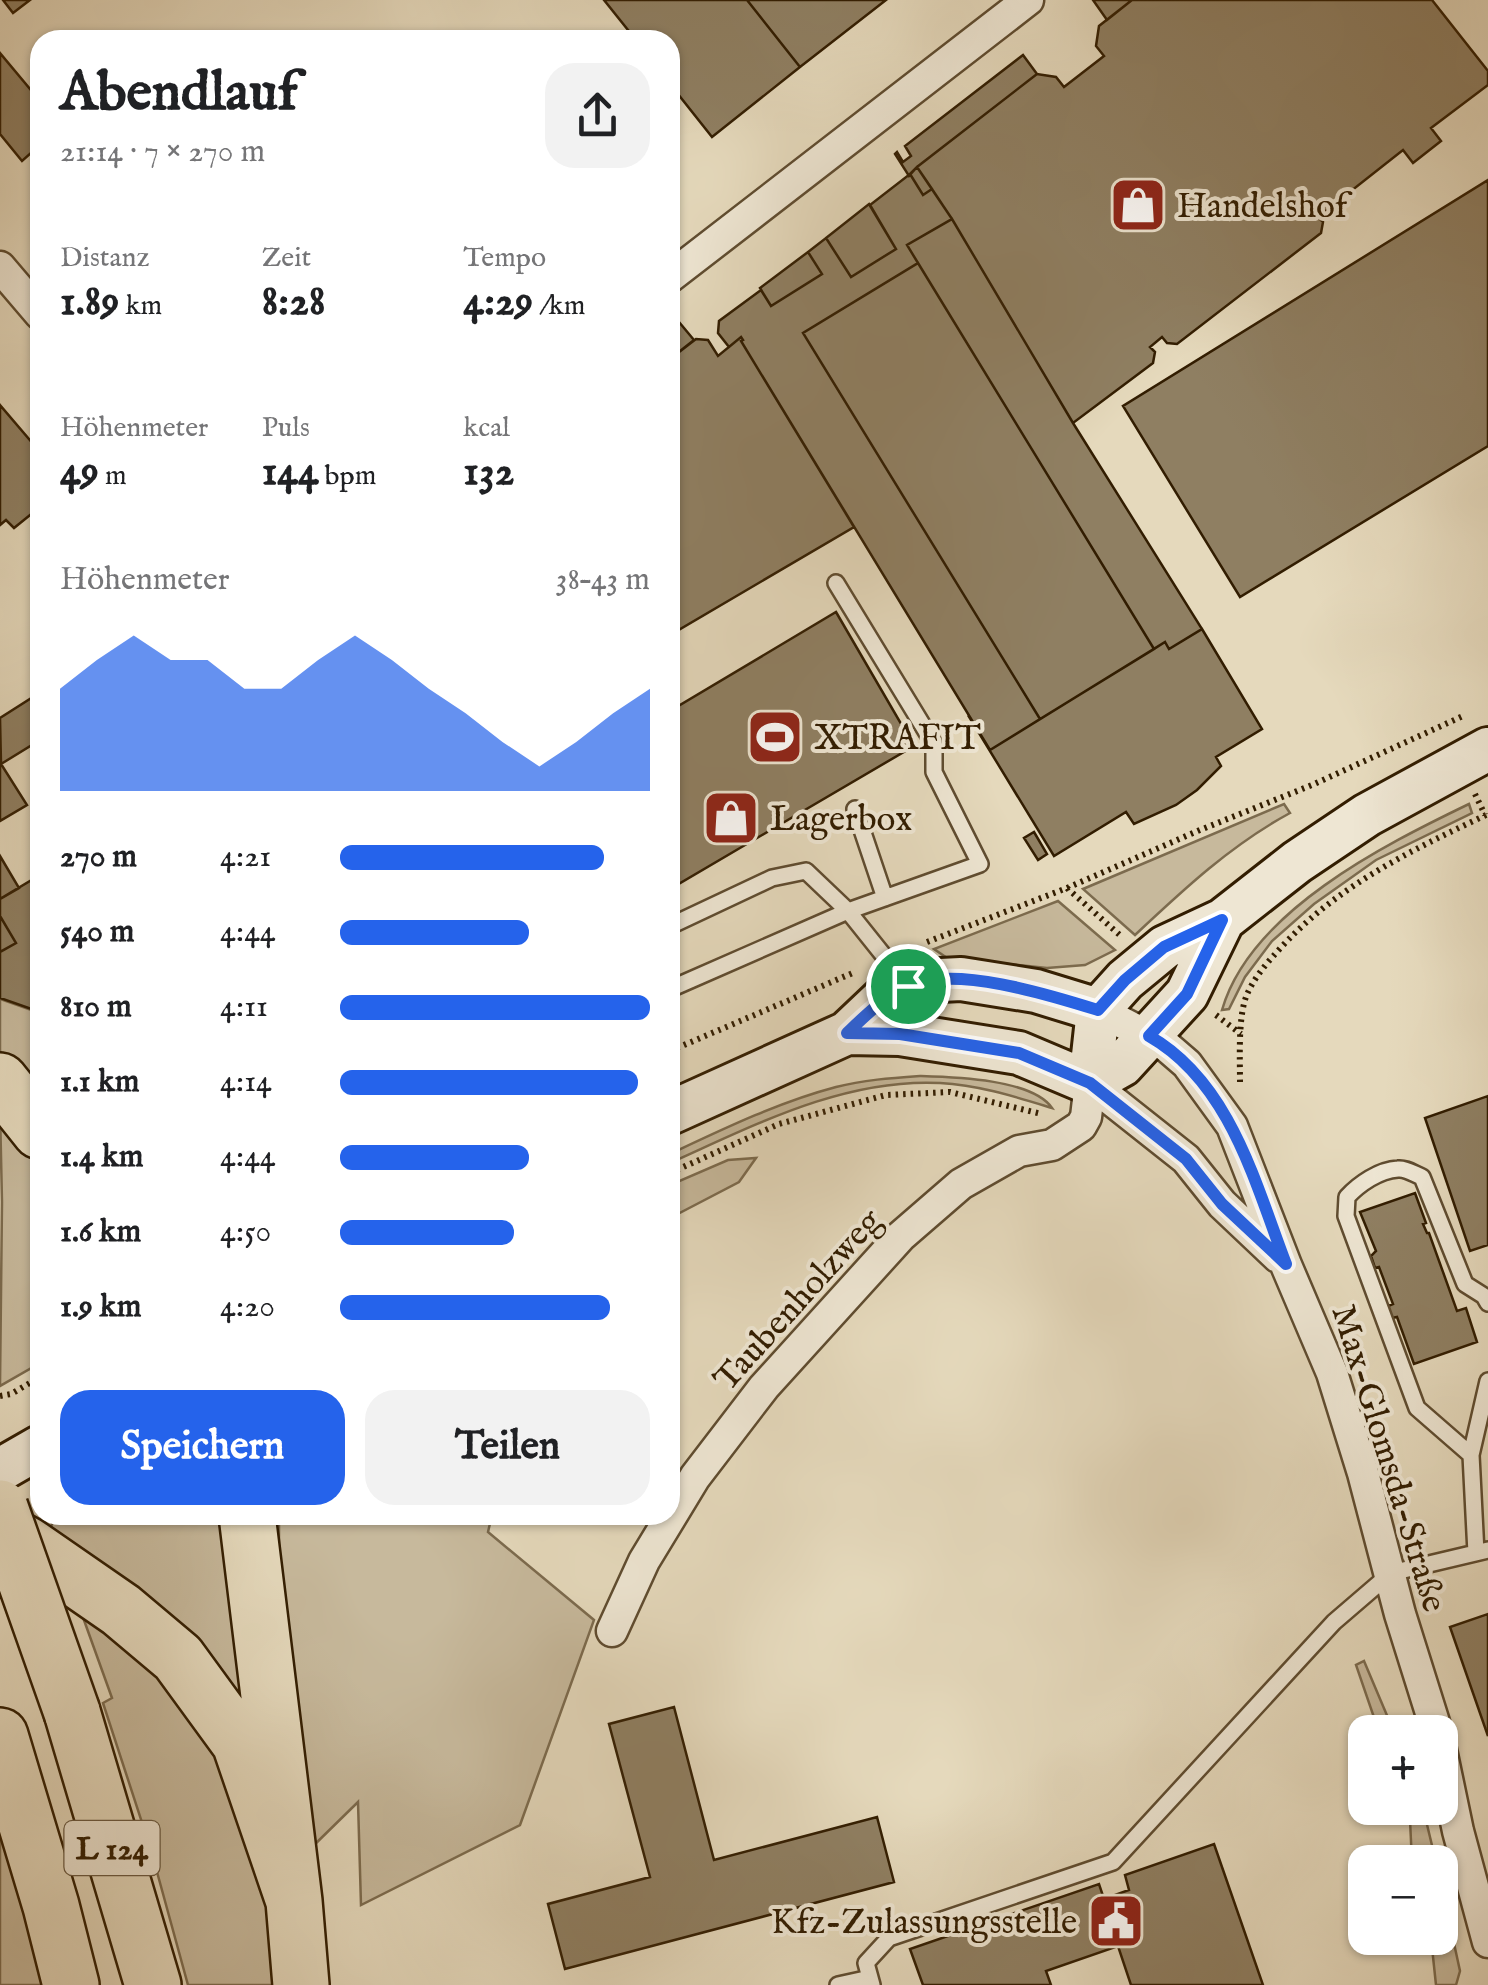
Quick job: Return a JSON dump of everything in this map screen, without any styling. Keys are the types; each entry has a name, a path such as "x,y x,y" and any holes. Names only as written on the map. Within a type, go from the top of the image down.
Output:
{"highway":[{"path":"0,1081 30,1118"},
{"name":"L 124","path":"0,1508 72,1712 152,1985"},
{"path":"247,1525 294,1901 300,1985"},
{"path":"0,1530 121,1610 178,1658 240,1743 294,1901"},
{"name":"L 124","path":"0,1736 71,1985"}],"street":[{"path":"680,269 1028,0"},
{"path":"0,266 30,302"},
{"path":"1090,1083 1098,1010 1125,980 1164,947 1222,920 1478,732"},
{"path":"1090,1083 1122,1064 1187,994 1222,920"},
{"path":"680,1108 847,1033 884,998 897,972 921,981 967,980 1036,991 1098,1010"},
{"name":"Max-Glomsda-Straße","path":"1098,1010 1165,1045 1187,1064 1232,1126 1332,1373 1431,1715"},
{"path":"847,1033 911,1036 1019,1053 1090,1083"},
{"name":"Max-Glomsda-Straße","path":"1090,1083 1186,1159 1222,1204 1286,1264"},
{"name":"Taubenholzweg","path":"680,1502 764,1387 900,1236 961,1184 1019,1151 1052,1145 1081,1126 1086,1117 1090,1083"},
{"path":"0,1470 30,1453"},
{"name":"Taubenholzweg","path":"612,1631 644,1561 666,1525"},
{"path":"1457,1825 1488,1942"}],"lane":[{"path":"680,985 848,912 980,864 934,772 934,744 836,583"},
{"path":"854,810 885,898"},
{"path":"680,921 772,878 806,870 848,912 897,972 911,1036"},
{"path":"1471,1455 1417,1408 1346,1216 1346,1197 1357,1186 1384,1172 1402,1168 1422,1178 1465,1284 1488,1303"},
{"path":"843,1985 871,1982 866,1963 889,1938 1113,1862 1334,1622 1391,1573 1482,1551 1471,1455 1488,1380"}],"path":[{"path":"680,1048 897,972 1068,888 1312,785 1478,732"},
{"path":"0,1396 30,1383"}],"shaded area":[{"path":"1284,804 1290,813 1228,854 1135,935 1083,889"},
{"path":"1469,804 1472,813 1376,860 1314,904 1272,941 1245,977 1229,1009 1222,1010 1237,975 1260,942 1290,913 1361,861"},
{"path":"1058,901 1115,950 1085,965 1047,968 953,962 934,949"},
{"path":"0,999 30,1010 30,1092 0,1051"},
{"path":"920,1076 1010,1085 1042,1098 1052,1108 955,1084 904,1083 869,1088 801,1107 680,1159 680,1149 793,1100 836,1087"},
{"path":"0,1110 30,1148 30,1369 0,1386"},
{"path":"756,1158 739,1182 680,1213 680,1181 728,1160"},
{"path":"228,1525 257,1750 50,1528"},
{"path":"279,1525 490,1525 488,1532 594,1620 520,1825 361,1905 358,1802 308,1851 279,1635"},
{"path":"80,1609 126,1642 204,1727 254,1830 280,1985 188,1985 151,1850 103,1703 112,1698"},
{"path":"1364,1661 1387,1715 1373,1715 1356,1665"},
{"path":"1410,1825 1427,1825 1432,1845 1411,1845"},
{"path":"0,1835 14,1877 43,1985 0,1985"},
{"path":"1433,1955 1457,1955 1460,1971 1456,1985 1436,1985"}],"building":[{"path":"3,0 30,0 13,13"},
{"path":"604,0 747,0 800,67 712,137 680,97 680,30 628,30"},
{"path":"747,0 886,0 800,67"},
{"path":"1093,0 1132,0 1107,20"},
{"name":"Handelshof","path":"1132,0 1432,0 1488,71 1488,85 1431,128 1441,141 1413,163 1403,150 1318,217 1323,222 1321,233 1177,344 1167,343 1162,337 1150,347 1155,352 1153,363 1073,423 917,167 1037,74 1056,77 1064,87 1104,56 1096,46 1099,26"},
{"path":"0,53 30,89 30,154 22,161 0,134"},
{"path":"1023,55 1037,74 909,176 895,154 903,162 911,156 905,146"},
{"path":"917,167 932,189 923,195 910,174"},
{"path":"910,174 923,195 932,189 952,219 907,245 918,263 803,333 1040,719 990,750 743,340 741,337 729,347 718,333 719,321 761,290 771,306 822,274 808,252 826,238 851,277 896,249 870,205"},
{"path":"1488,180 1488,446 1240,597 1123,406"},
{"path":"869,204 896,249 851,277 826,238"},
{"path":"952,219 1202,629 1169,649 1165,642 1154,649 907,245"},
{"path":"808,252 822,274 771,306 760,288"},
{"path":"918,263 1154,649 1040,719 803,333"},
{"path":"680,323 694,340 680,351"},
{"path":"741,337 854,527 680,629 680,351 696,339 708,340 718,356"},
{"path":"0,405 30,440 30,515 14,528 6,520 0,525"},
{"name":"Lagerbox","path":"836,612 914,746 680,883 680,705"},
{"path":"1202,629 1262,729 1216,757 1221,766 1176,805 1134,824 1126,812 1054,856 968,715 990,750 1165,642 1169,649"},
{"path":"30,699 30,746 1,764 0,718"},
{"path":"0,765 27,805 0,821"},
{"path":"1034,832 1047,854 1038,860 1024,838"},
{"path":"0,856 19,888 0,899"},
{"path":"30,881 30,1008 0,998 0,952 16,943 0,916 0,899"},
{"path":"0,916 16,943 0,952"},
{"path":"1488,1096 1488,1245 1470,1251 1425,1118"},
{"path":"1415,1193 1457,1311 1466,1308 1477,1342 1414,1364 1397,1317 1392,1318 1388,1306 1393,1304 1379,1267 1375,1268 1371,1256 1376,1251 1360,1212"},
{"path":"1488,1614 1488,1736 1450,1627"},
{"path":"674,1707 714,1860 877,1817 894,1882 565,1969 548,1904 650,1877 609,1724"},
{"name":"Kfz-Zulassungsstelle","path":"1214,1844 1263,1985 1131,1985 1118,1946 1046,1971 1051,1985 923,1985 910,1949 1099,1884 1104,1899 1129,1890 1125,1875"}],"place":[{"name":"Handelshof","path":"1138,205"},
{"name":"XTRAFIT","path":"775,737"},
{"name":"Lagerbox","path":"731,818"},
{"name":"Kfz-Zulassungsstelle","path":"1116,1921"}],"route":[{"path":"1222,920 1187,994 1149,1036 1187,1064 1232,1126 1286,1264 1222,1204 1186,1159 1090,1083 1019,1053 900,1034 847,1033 884,998 908,986 921,981 967,980 1036,991 1098,1010 1125,980 1164,947 1222,920"}]}
